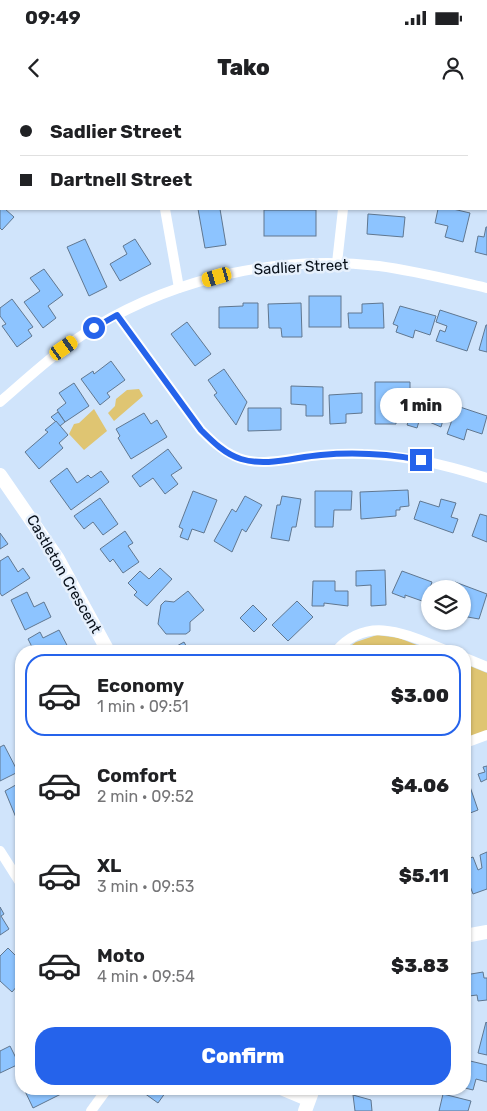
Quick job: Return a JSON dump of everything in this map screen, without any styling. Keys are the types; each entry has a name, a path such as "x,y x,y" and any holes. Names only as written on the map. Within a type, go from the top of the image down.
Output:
{"street":[{"path":"165,210 179,288"},
{"path":"337,263 343,210"},
{"name":"Sadlier Street","path":"0,402 50,358 117,315 179,288 236,271 276,265 337,263 380,266 487,288"},
{"path":"117,315 201,430 216,445 234,456 262,463 321,455 363,454 406,457 450,466 487,478"},
{"name":"Castleton Crescent","path":"0,475 58,559 105,645"},
{"path":"341,645 359,633 391,630 432,645"},
{"path":"471,660 487,667"},
{"path":"471,741 487,735"},
{"path":"0,851 15,875"},
{"path":"471,935 487,932"},
{"path":"91,1111 103,1095"},
{"path":"295,1095 309,1100"}],"shaded area":[{"path":"139,389 143,396 114,421 108,413 115,406 116,399 127,390"},
{"path":"94,409 107,431 84,450 69,434 74,424 79,423"},
{"path":"377,635 399,638 417,645 352,645"},
{"path":"471,666 487,673 487,732 471,737"}],"building":[{"path":"0,210 6,210 14,217 2,230 0,228"},
{"path":"198,210 220,210 226,245 205,248"},
{"path":"264,210 316,210 316,236 264,236"},
{"path":"438,210 457,210 470,213 463,242 445,237 448,226 435,223"},
{"path":"368,214 405,217 403,237 367,234"},
{"path":"486,227 487,255 475,252 478,236 484,237"},
{"path":"85,239 107,287 89,296 67,247"},
{"path":"135,239 151,264 120,281 110,264 127,254 123,246"},
{"path":"44,269 63,295 48,306 56,318 43,328 24,302 40,291 30,278"},
{"path":"309,296 341,296 341,327 309,327"},
{"path":"12,299 33,327 28,330 32,336 17,347 2,326 6,324 0,316 0,308"},
{"path":"243,303 258,303 258,328 219,328 219,307 243,306"},
{"path":"301,303 302,337 282,337 281,328 269,328 268,304"},
{"path":"383,303 384,328 349,328 348,313 362,313 362,304"},
{"path":"400,306 436,316 430,335 415,330 413,338 396,332 398,326 393,324"},
{"path":"440,310 477,322 467,351 436,341 440,330 445,332 447,326 436,322"},
{"path":"187,322 211,354 195,366 171,334"},
{"path":"487,325 487,352 479,350"},
{"path":"111,361 125,380 107,393 110,397 100,405 81,379 93,371 94,374"},
{"path":"224,369 247,402 236,425 214,395 217,393 208,380"},
{"path":"375,382 410,382 410,401 396,401 396,424 375,424"},
{"path":"74,383 89,406 65,422 57,410 66,403 59,393"},
{"path":"291,386 323,387 323,416 306,416 306,405 291,404"},
{"path":"362,393 362,413 346,414 346,423 330,424 329,395"},
{"path":"419,394 448,403 441,427 420,418 417,428 407,425"},
{"path":"457,406 487,416 482,434 467,429 464,440 447,434"},
{"path":"248,408 281,408 281,430 248,431"},
{"path":"58,412 65,422 60,426 51,417"},
{"path":"144,413 151,424 157,420 167,437 131,459 118,438 120,436 116,429"},
{"path":"56,421 68,435 59,443 63,448 39,469 25,452 48,432 45,430"},
{"path":"168,449 182,468 171,475 178,484 165,494 153,478 140,487 132,476"},
{"path":"67,468 77,483 88,475 91,478 101,471 109,482 71,510 50,481"},
{"path":"408,490 409,506 400,507 400,510 396,510 396,516 361,519 360,492"},
{"path":"193,491 217,500 204,533 192,529 188,540 180,537 183,529 179,527"},
{"path":"315,491 352,491 351,510 334,510 333,527 315,527"},
{"path":"245,496 262,505 246,532 242,529 232,552 214,541 232,509 236,512"},
{"path":"282,496 301,499 296,527 292,527 289,541 271,538 277,505 280,505"},
{"path":"100,498 118,524 103,535 93,522 84,529 74,516"},
{"path":"441,499 456,503 451,517 458,519 453,533 414,519 420,501 439,507"},
{"path":"480,514 487,516 487,542 472,536"},
{"path":"125,531 133,543 128,546 139,562 123,573 113,559 110,562 100,549"},
{"path":"0,533 8,544 0,549"},
{"path":"8,556 18,572 23,568 30,578 2,596 0,593 0,561"},
{"path":"160,568 172,579 147,606 134,595 137,592 128,583 140,571 149,579"},
{"path":"385,570 386,605 371,606 371,585 356,586 356,571"},
{"path":"402,571 427,580 421,580 421,601 405,595 405,598 392,593"},
{"path":"313,581 335,581 335,591 348,591 348,606 324,603 324,606 312,606"},
{"path":"471,588 487,594 479,619 471,618"},
{"path":"188,591 204,610 190,622 190,631 186,634 166,634 158,624 161,605 165,601 174,602"},
{"path":"27,592 34,607 44,602 51,617 25,630 11,600"},
{"path":"297,601 313,617 288,641 272,625"},
{"path":"253,605 267,619 254,632 240,618"},
{"path":"59,630 67,645 31,645 28,639 40,632 43,638"},
{"path":"4,745 15,766 15,774 0,781 0,747"},
{"path":"487,766 487,779 481,782 478,774 485,772 483,767"},
{"path":"15,785 15,815 5,791"},
{"path":"471,790 478,810 471,813"},
{"path":"487,852 487,889 473,894 471,889 471,858 473,857 478,870 482,868 480,855"},
{"path":"0,907 4,914 1,916 9,929 0,935"},
{"path":"8,948 15,955 15,988 12,992 0,981 0,956"},
{"path":"483,972 484,978 487,978 487,1000 478,1001 477,995 471,996 471,974"},
{"path":"487,1023 487,1055 478,1053"},
{"path":"10,1046 15,1056 15,1066 0,1073 0,1051"},
{"path":"471,1061 487,1065 487,1082 476,1079 473,1090 471,1090"},
{"path":"27,1095 59,1095 33,1108"},
{"path":"147,1095 164,1095 158,1103"},
{"path":"353,1095 371,1100 372,1111 355,1111"},
{"path":"443,1095 471,1101 468,1111 439,1111"}],"route":[{"path":"94,328 117,315 201,430 216,445 243,460 262,463 321,455 363,454 421,460"}]}
